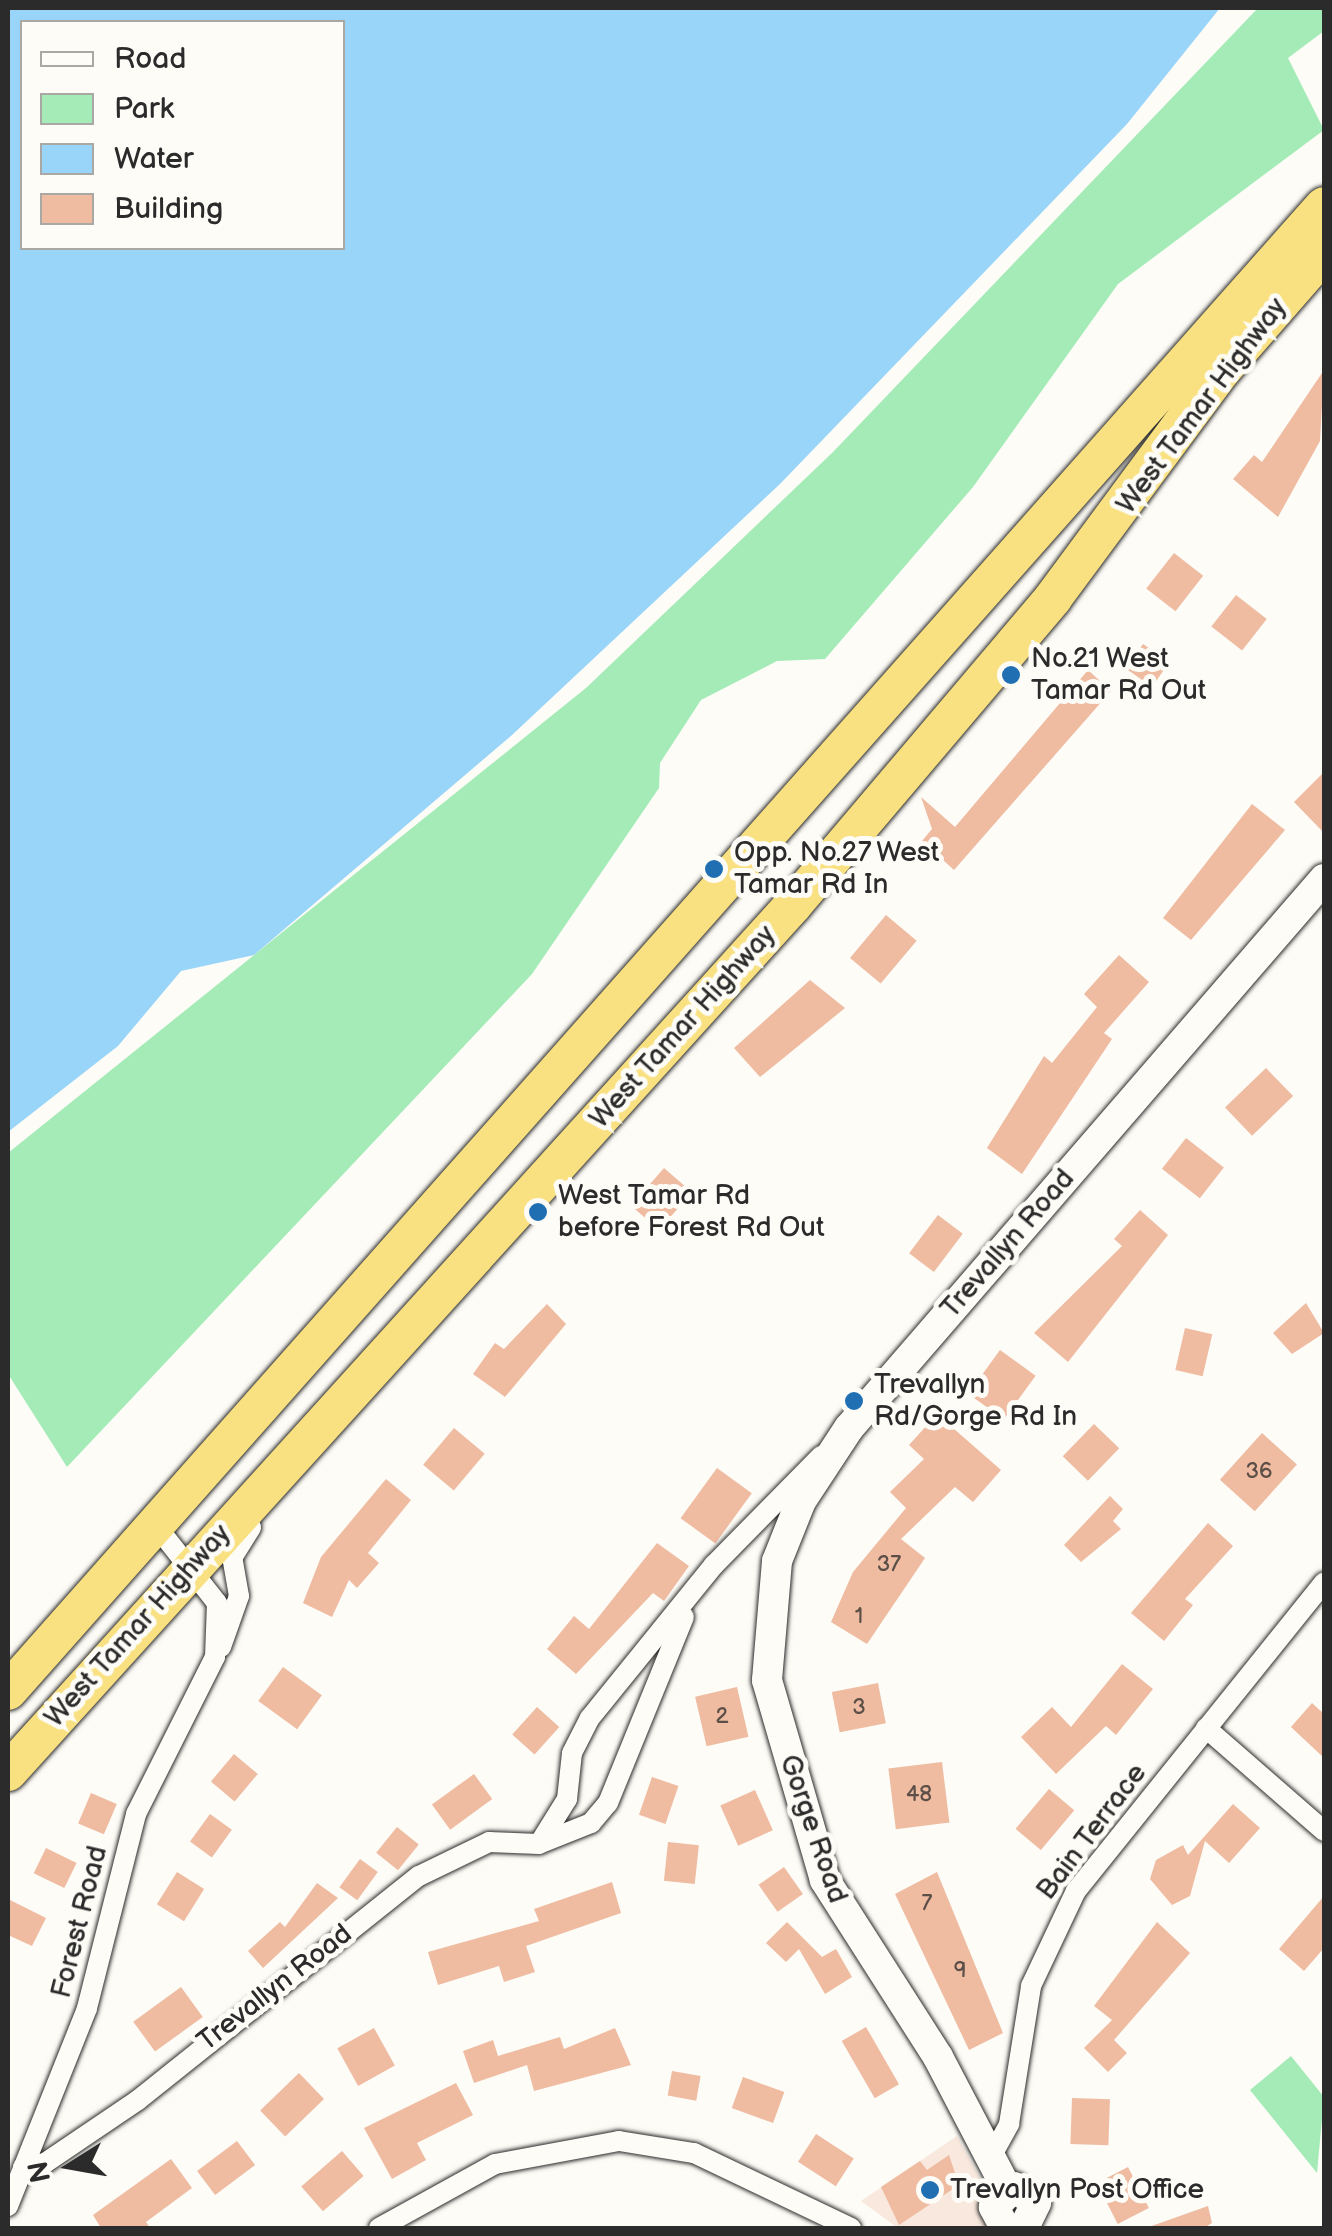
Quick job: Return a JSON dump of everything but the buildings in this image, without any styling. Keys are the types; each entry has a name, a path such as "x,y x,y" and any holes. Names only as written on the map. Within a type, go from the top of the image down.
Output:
{"highway":[{"name":"West Tamar Highway","path":"8,1691 1324,206"},
{"name":"West Tamar Highway","path":"8,1772 966,704 1324,253"}],"street":[{"name":"Trevallyn Road","path":"539,1844 568,1799 572,1753 590,1718 687,1605 714,1566 837,1442 1324,879"},
{"name":"Forest Road","path":"8,2206 87,2008 136,1814 236,1622 239,1541 346,1418 362,1378"},
{"name":"Gorge Road","path":"837,1442 777,1561 766,1628 771,1703 832,1896 992,2157 1007,2189 1010,2227"},
{"name":"Forest Road","path":"154,1523 192,1564 218,1602 215,1658"},
{"name":"Bain Terrace","path":"992,2157 1009,2124 1022,2028 1048,1943 1076,1891 1324,1582"},
{"name":"Trevallyn Road","path":"24,2167 45,2164 138,2100 418,1876 489,1842 539,1844 591,1822 608,1802 687,1605"},
{"path":"1206,1728 1324,1830"},
{"path":"379,2228 494,2164 618,2140 694,2153 851,2228"}],"shaded area":[{"path":"957,2136 986,2189 979,2211 994,2228 898,2228 861,2201"}],"green space":[{"path":"1258,8 1324,8 1324,31 1288,58 1324,130 1118,284 973,487 825,659 777,661 701,700 660,763 659,788 532,974 67,1467 8,1374 8,1153 586,688 833,452"},
{"path":"1291,2056 1324,2097 1317,2173 1250,2090"}],"water":[{"path":"8,8 1220,8 1127,124 780,484 512,735 254,955 181,971 118,1046 8,1132"}],"place":[{"name":"No.21 West Tamar Rd Out","path":"1011,675"},
{"name":"Opp. No.27 West Tamar Rd In","path":"714,869"},
{"name":"West Tamar Rd before Forest Rd Out","path":"538,1212"},
{"name":"Trevallyn Rd/Gorge Rd In","path":"854,1401"},
{"name":"Trevallyn Post Office","path":"930,2190"}]}
